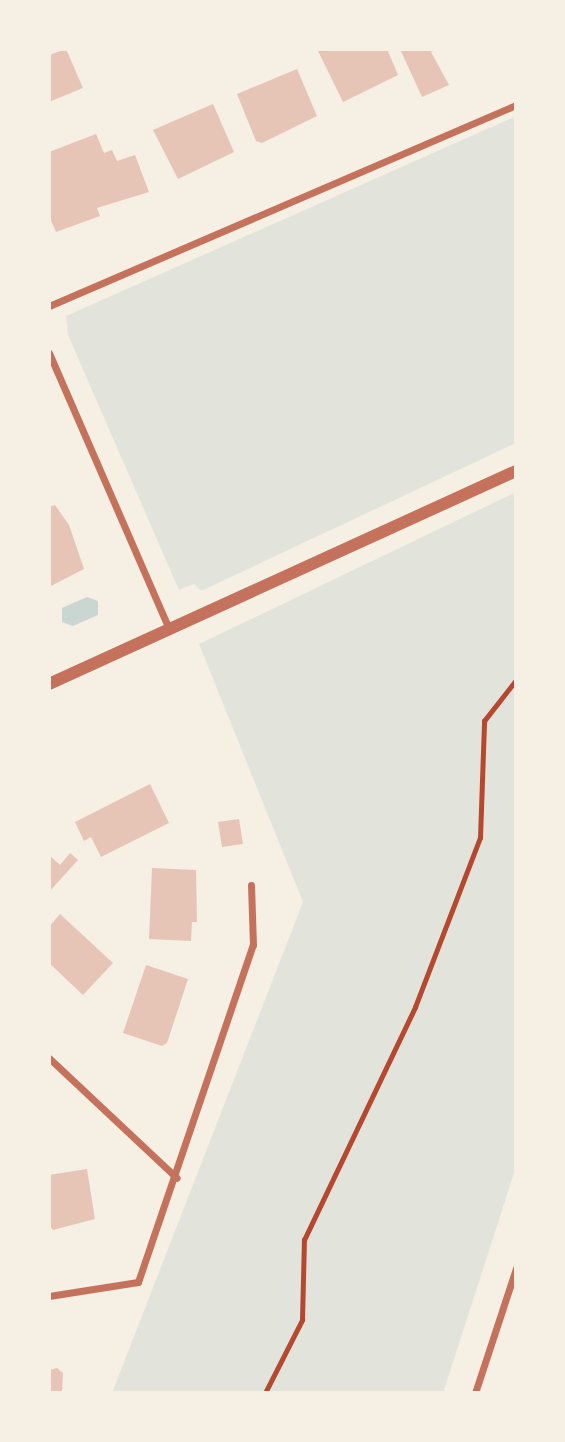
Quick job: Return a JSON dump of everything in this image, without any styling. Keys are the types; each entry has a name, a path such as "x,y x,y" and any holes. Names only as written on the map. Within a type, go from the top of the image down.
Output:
{"street":[{"path":"49,306 516,105"},
{"path":"49,353 168,627"},
{"path":"49,684 168,627 516,471"},
{"path":"49,1296 138,1282 177,1178 253,945 251,886"},
{"path":"49,1058 177,1178"},
{"path":"475,1393 516,1268"}],"path":[{"path":"265,1393 302,1320 304,1240 415,1007 480,838 484,721 516,680"}],"shaded area":[{"path":"516,116 516,443 201,591 194,584 179,590 68,335 66,316"},
{"path":"516,492 516,1167 443,1393 112,1393 303,902 199,644"},
{"path":"87,597 98,601 98,615 73,626 62,622 62,608"}],"building":[{"path":"66,49 83,88 49,102 49,55"},
{"path":"317,49 387,49 398,75 343,102"},
{"path":"400,49 438,49 431,52 449,85 422,97"},
{"path":"297,69 317,116 262,143 256,141 237,94"},
{"path":"213,104 234,152 178,179 153,130"},
{"path":"96,134 104,153 112,150 117,161 135,155 149,192 97,208 100,216 56,232 49,216 49,152"},
{"path":"55,505 69,525 84,569 49,587 49,507"},
{"path":"150,784 169,823 101,857 91,837 84,841 75,822"},
{"path":"239,819 243,844 222,847 218,822"},
{"path":"70,853 78,860 49,892 49,855 60,865"},
{"path":"152,868 196,870 197,922 192,922 191,941 149,939"},
{"path":"60,914 113,963 83,995 49,963 49,927"},
{"path":"146,965 188,979 167,1043 162,1046 123,1033"},
{"path":"87,1169 95,1219 53,1230 49,1225 49,1175"},
{"path":"57,1368 63,1373 62,1393 49,1393 49,1370"}]}
